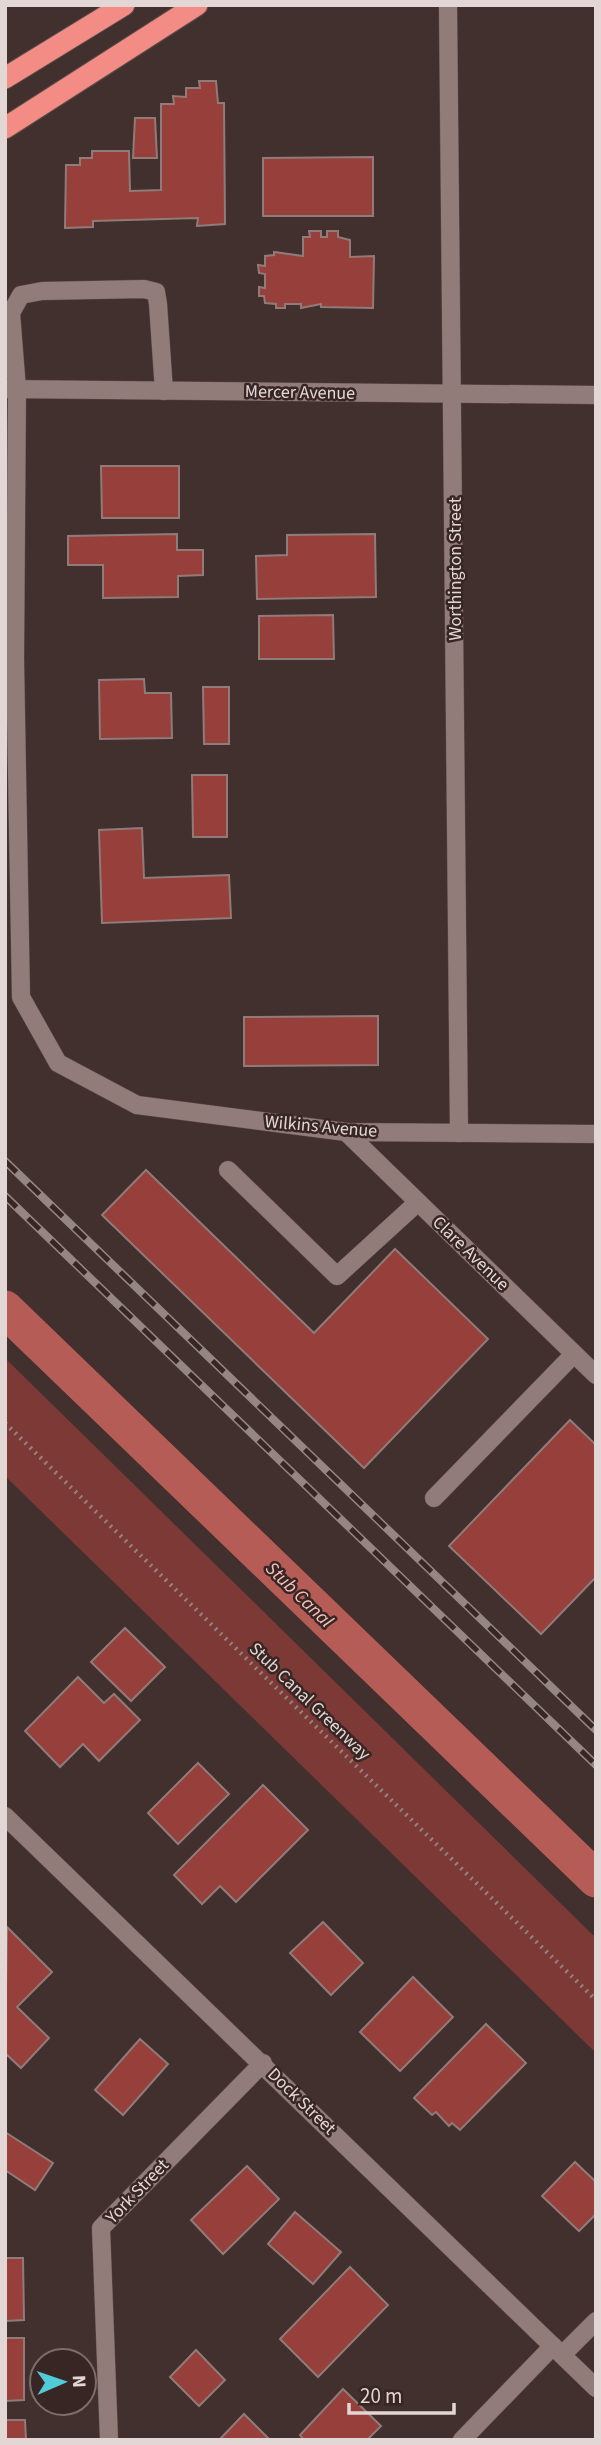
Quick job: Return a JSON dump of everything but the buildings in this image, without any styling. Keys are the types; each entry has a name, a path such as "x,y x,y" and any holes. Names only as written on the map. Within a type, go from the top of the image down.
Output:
{"highway":[{"path":"5,78 124,5"},
{"path":"5,128 197,5"}],"street":[{"name":"Worthington Street","path":"448,5 459,1133"},
{"path":"10,659 11,313 21,295 42,291 144,289 156,292 164,391"},
{"name":"Mercer Avenue","path":"11,389 596,395"},
{"name":"Wilkins Avenue","path":"10,659 21,997 58,1063 137,1105 346,1132 596,1134"},
{"name":"Clare Avenue","path":"346,1132 596,1375"},
{"path":"228,1170 337,1276 418,1202"},
{"path":"434,1497 574,1354"},
{"name":"Dock Street","path":"5,1816 596,2388"},
{"name":"York Street","path":"109,2440 101,2228 262,2063"},
{"path":"462,2440 558,2351 596,2321"}],"path":[{"name":"Stub Canal Greenway","path":"5,1423 596,2000"}],"shaded area":[{"path":"5,1358 596,1938 596,2053 5,1476"}],"waterway":[{"name":"Stub Canal","path":"5,1309 596,1879"}],"railway":[{"path":"5,1161 596,1730"},
{"path":"5,1196 596,1765"}]}
